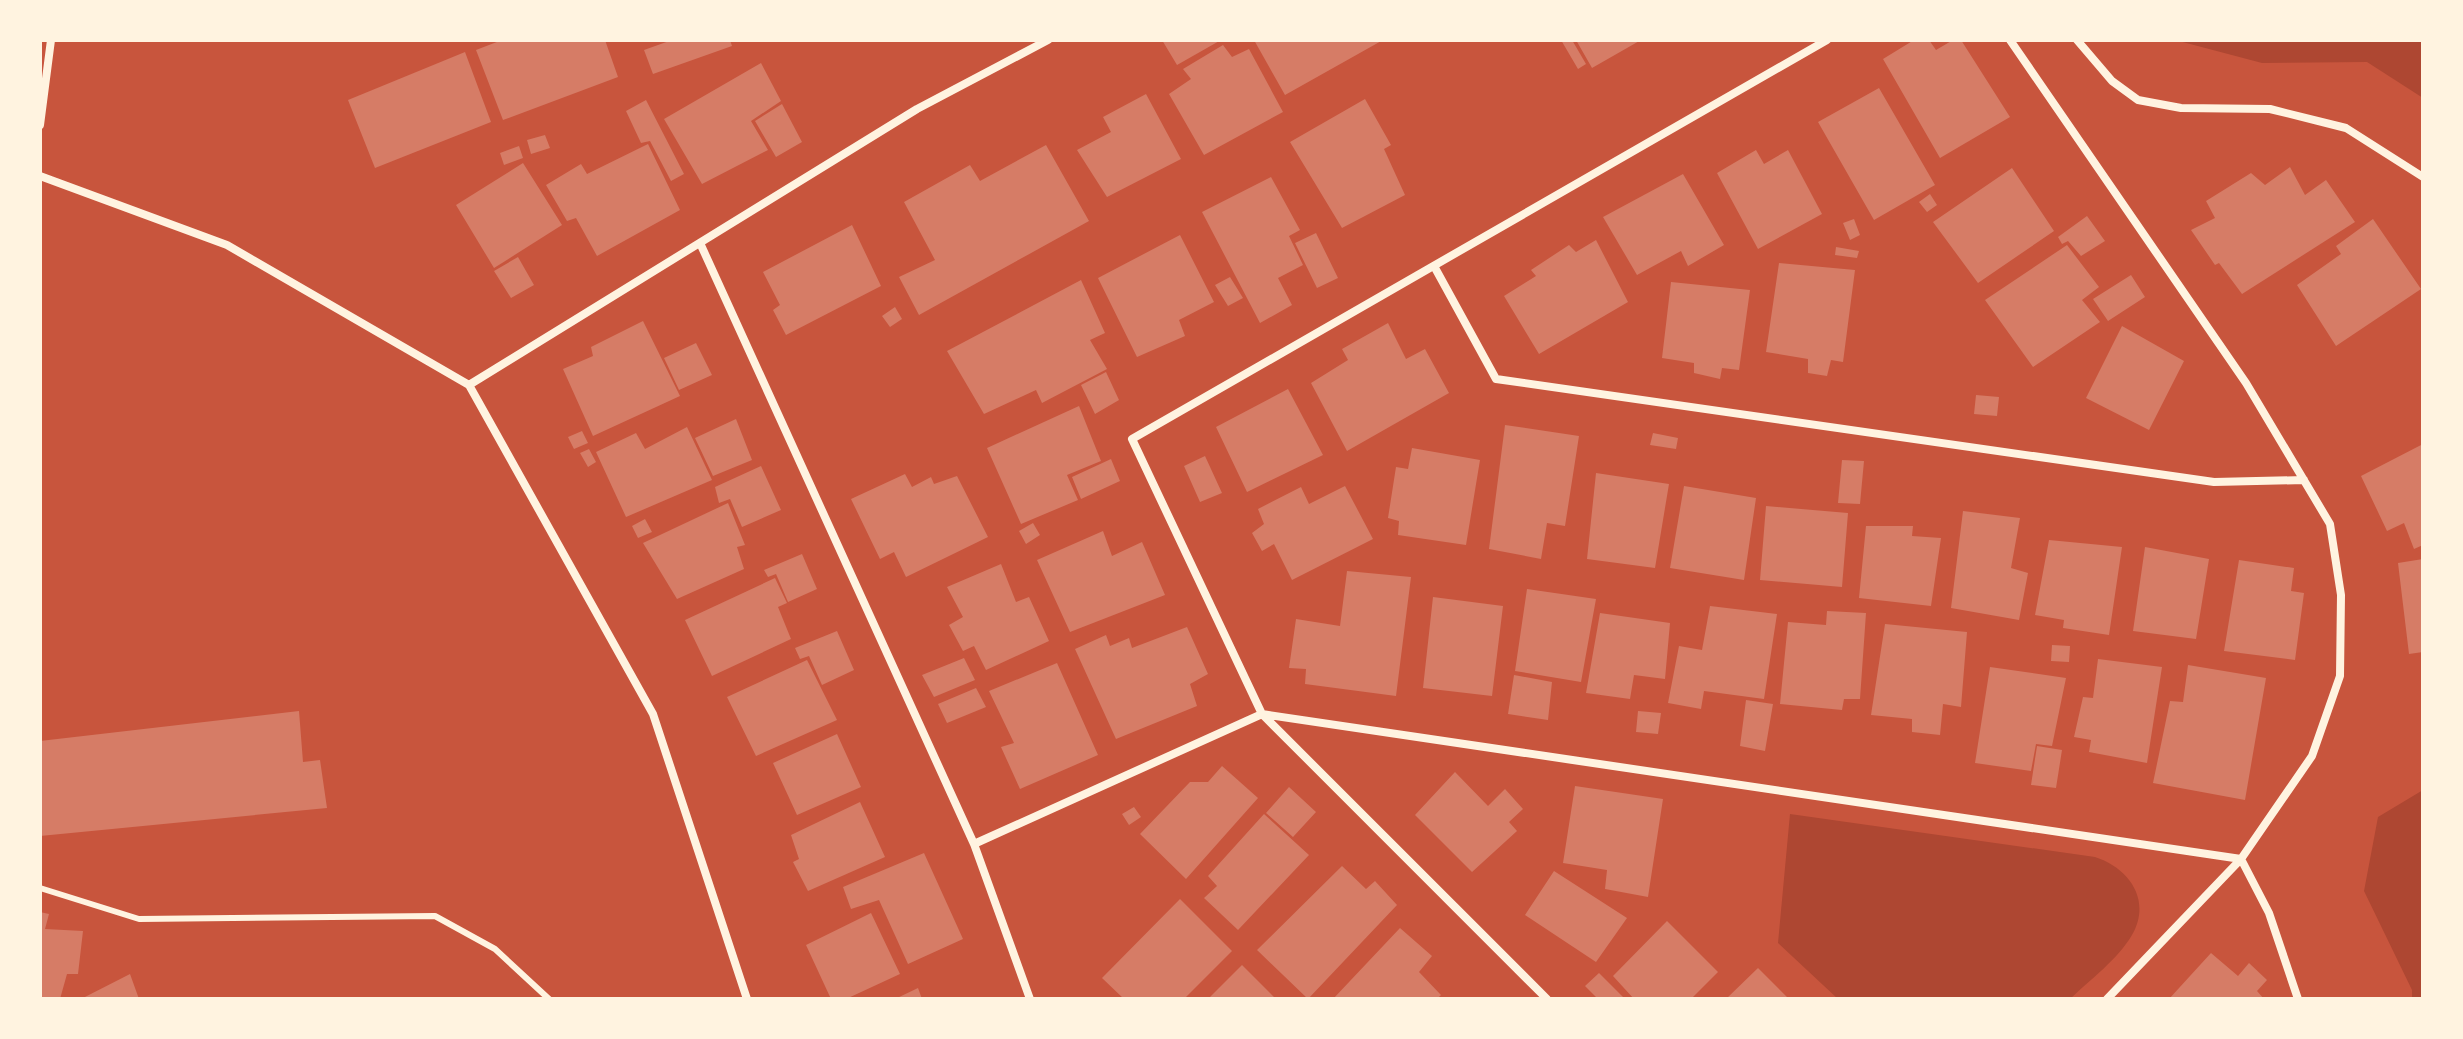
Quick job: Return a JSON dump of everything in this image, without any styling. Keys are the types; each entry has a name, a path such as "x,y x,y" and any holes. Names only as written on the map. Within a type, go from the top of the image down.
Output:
{"street":[{"path":"40,125 51,40"},
{"path":"469,385 917,109 1048,40"},
{"path":"1547,999 1262,714 1132,439 1827,40"},
{"path":"2010,40 2246,383 2304,480 2330,524 2341,595 2340,676 2312,756 2241,859 2107,999"},
{"path":"2077,40 2112,81 2138,100 2181,108 2270,109 2346,128 2423,177"},
{"path":"40,176 227,245 469,385 653,714 743,998"},
{"path":"700,243 974,844 1030,999"},
{"path":"1434,266 1496,379 2214,482 2304,480"},
{"path":"974,844 1262,714 2241,859"},
{"path":"2241,859 2269,913 2298,999"}],"lane":[{"path":"40,888 139,919 435,916 495,949 549,999"}],"shaded area":[{"path":"2175,40 2423,40 2423,98 2367,62 2262,63"},
{"path":"2423,790 2423,999 2412,999 2412,990 2364,891 2378,817"},
{"path":"1790,814 2095,857 2118,869 2134,887 2138,898 2138,922 2119,952 2070,999 1838,999 1778,943"}],"building":[{"path":"502,40 605,40 618,77 503,120 476,50"},
{"path":"672,40 730,40 732,46 653,74 644,50"},
{"path":"1162,40 1221,40 1177,65"},
{"path":"1254,40 1383,40 1285,95"},
{"path":"1561,40 1572,40 1586,64 1578,69"},
{"path":"1576,40 1641,40 1592,68"},
{"path":"1914,40 1929,40 1936,50 1953,40 1961,40 2010,117 1940,158 1883,59"},
{"path":"1223,45 1232,57 1249,49 1283,112 1204,155 1169,94 1191,79 1183,69"},
{"path":"465,52 491,122 375,168 348,100"},
{"path":"761,63 781,101 751,121 768,150 702,184 664,119"},
{"path":"1879,88 1935,185 1874,220 1818,122"},
{"path":"1146,94 1181,159 1107,197 1077,150 1111,132 1103,117"},
{"path":"1365,99 1391,145 1384,149 1405,195 1342,228 1290,142"},
{"path":"646,100 684,174 671,181 650,141 641,143 626,111"},
{"path":"782,104 802,142 776,157 755,121"},
{"path":"545,135 550,148 531,154 527,140"},
{"path":"648,144 680,210 597,256 576,218 567,221 546,185 581,164 587,174"},
{"path":"1046,145 1089,221 919,315 899,277 935,260 904,202 970,165 980,181"},
{"path":"519,146 523,158 504,165 500,153"},
{"path":"1756,150 1764,164 1788,150 1822,214 1758,249 1717,173"},
{"path":"523,163 562,225 494,268 456,205"},
{"path":"2290,167 2305,195 2326,180 2355,222 2242,294 2219,263 2215,265 2191,230 2215,218 2206,201 2251,173 2265,185"},
{"path":"2012,168 2054,231 1978,283 1933,222"},
{"path":"1683,174 1724,245 1688,266 1681,251 1637,275 1603,217"},
{"path":"1271,177 1300,230 1289,236 1303,265 1278,278 1292,305 1260,323 1202,212"},
{"path":"1930,194 1937,205 1927,212 1919,202"},
{"path":"2087,216 2105,241 2081,256 2068,241 2062,244 2058,237"},
{"path":"1854,219 1860,235 1850,240 1843,223"},
{"path":"2373,219 2421,289 2336,346 2297,285 2341,254 2336,246"},
{"path":"852,225 881,286 786,335 773,310 780,305 763,272"},
{"path":"1316,233 1338,278 1317,288 1295,243"},
{"path":"1180,235 1214,302 1179,320 1185,336 1137,357 1098,278"},
{"path":"1596,240 1628,302 1539,354 1504,296 1536,276 1531,270 1569,245 1576,252"},
{"path":"2067,245 2099,287 2082,300 2100,322 2033,367 1985,300"},
{"path":"1836,247 1859,251 1857,258 1835,255"},
{"path":"518,257 534,285 511,298 494,271"},
{"path":"1779,263 1855,270 1843,362 1831,360 1827,376 1808,373 1808,359 1766,352"},
{"path":"2131,275 2145,297 2108,321 2093,299"},
{"path":"1230,277 1243,298 1228,306 1215,285"},
{"path":"1081,280 1105,333 1090,340 1107,369 1042,403 1036,390 984,414 947,351"},
{"path":"1671,282 1750,290 1739,370 1722,368 1720,379 1694,373 1694,363 1662,358"},
{"path":"895,307 902,319 890,327 882,316"},
{"path":"643,321 680,396 593,436 563,369 593,356 591,347"},
{"path":"1388,323 1406,359 1425,349 1449,393 1347,451 1311,383 1348,360 1342,349"},
{"path":"2122,326 2184,361 2149,430 2086,398"},
{"path":"696,343 712,375 679,390 664,358"},
{"path":"1106,372 1119,400 1095,414 1081,385"},
{"path":"1288,389 1323,455 1247,492 1216,427"},
{"path":"1976,395 1999,397 1997,416 1974,414"},
{"path":"1079,406 1101,461 1067,475 1078,500 1021,524 987,448"},
{"path":"736,419 752,460 713,476 695,438"},
{"path":"1505,425 1579,436 1565,526 1547,523 1541,559 1489,549"},
{"path":"687,427 712,480 626,517 596,452 636,433 645,449"},
{"path":"582,431 588,443 574,449 568,437"},
{"path":"1653,433 1678,438 1676,449 1650,445"},
{"path":"2423,444 2423,545 2414,549 2404,523 2387,531 2361,476"},
{"path":"1412,448 1480,460 1466,545 1398,535 1399,521 1388,518 1396,467 1408,469"},
{"path":"589,449 596,462 588,467 580,453"},
{"path":"1205,456 1222,493 1200,502 1184,466"},
{"path":"1111,459 1120,481 1081,499 1072,477"},
{"path":"1842,460 1864,461 1860,504 1838,503"},
{"path":"761,466 781,510 742,527 730,499 719,503 715,487"},
{"path":"1596,473 1669,484 1655,568 1587,559"},
{"path":"905,474 912,487 931,477 934,484 957,476 988,537 906,577 894,552 880,559 851,499"},
{"path":"1345,486 1373,539 1292,580 1274,544 1262,551 1252,533 1264,524 1258,509 1301,487 1309,504"},
{"path":"1684,486 1756,498 1744,580 1670,568"},
{"path":"728,503 745,545 737,547 744,569 677,599 643,543"},
{"path":"1766,506 1848,513 1842,587 1760,580"},
{"path":"1963,511 2020,518 2011,568 2028,573 2019,620 1951,608"},
{"path":"645,519 652,532 638,538 632,526"},
{"path":"1033,523 1040,535 1026,544 1019,531"},
{"path":"1866,526 1913,526 1912,536 1941,538 1931,606 1859,598"},
{"path":"1103,531 1112,556 1142,542 1165,595 1070,632 1037,560"},
{"path":"2049,540 2122,547 2109,635 2063,628 2064,620 2035,615"},
{"path":"2145,547 2209,559 2196,639 2133,631"},
{"path":"802,554 817,589 788,602 776,574 768,577 764,570"},
{"path":"2423,559 2423,652 2409,654 2398,563"},
{"path":"2239,560 2294,568 2291,591 2304,593 2295,660 2224,651"},
{"path":"1001,564 1016,602 1029,597 1049,641 986,670 974,646 963,651 949,625 963,617 947,587"},
{"path":"1347,571 1411,577 1396,696 1305,684 1306,669 1289,668 1296,619 1340,626"},
{"path":"775,578 787,603 778,607 791,639 712,676 685,620"},
{"path":"1527,589 1596,599 1581,682 1515,671"},
{"path":"1433,597 1503,606 1492,696 1423,688"},
{"path":"1710,606 1777,614 1764,699 1704,691 1701,709 1668,703 1679,646 1702,650"},
{"path":"1827,611 1866,613 1860,699 1844,699 1842,710 1780,704 1788,622 1826,625"},
{"path":"1600,613 1670,623 1665,679 1634,675 1630,699 1586,693"},
{"path":"1885,624 1967,632 1961,707 1943,704 1940,735 1912,732 1912,719 1871,715"},
{"path":"1187,627 1208,674 1190,684 1197,706 1116,739 1075,649 1106,635 1110,646 1129,638 1132,648"},
{"path":"837,631 854,670 822,685 809,656 800,659 795,648"},
{"path":"2052,645 2070,646 2069,662 2051,661"},
{"path":"964,658 975,680 934,697 922,675"},
{"path":"2098,659 2162,667 2147,763 2089,752 2091,740 2074,737 2083,697 2093,698"},
{"path":"807,660 837,720 756,756 727,697"},
{"path":"1057,663 1098,755 1020,789 1001,747 1014,743 989,691"},
{"path":"2188,665 2266,678 2245,800 2153,783 2170,701 2183,702"},
{"path":"1990,667 2066,678 2052,746 2036,744 2031,771 1975,763"},
{"path":"1514,675 1552,682 1548,720 1508,714"},
{"path":"976,688 986,707 947,723 938,704"},
{"path":"1746,700 1773,704 1765,751 1740,746"},
{"path":"299,711 303,762 320,760 327,808 40,836 40,741"},
{"path":"1638,711 1661,713 1658,734 1636,732"},
{"path":"837,734 861,787 797,815 773,763"},
{"path":"2037,746 2062,750 2056,788 2031,785"},
{"path":"1222,766 1258,798 1186,879 1140,834 1190,782 1208,782"},
{"path":"1455,772 1488,806 1505,789 1523,809 1509,822 1517,831 1472,872 1415,815"},
{"path":"1575,786 1663,799 1648,897 1605,889 1607,870 1563,863"},
{"path":"1289,787 1316,812 1293,837 1266,813"},
{"path":"860,802 885,857 808,891 793,862 799,859 791,835"},
{"path":"1134,807 1141,817 1129,825 1122,814"},
{"path":"1264,814 1309,855 1238,930 1204,898 1217,886 1208,876"},
{"path":"924,853 963,939 908,964 879,900 851,909 843,887"},
{"path":"1342,866 1366,889 1375,881 1397,905 1308,999 1257,950"},
{"path":"1554,871 1627,918 1596,962 1525,915"},
{"path":"1180,899 1232,951 1184,999 1124,999 1102,978"},
{"path":"40,912 49,914 45,929 83,931 78,974 67,974 60,999 40,999"},
{"path":"871,913 900,974 846,999 831,999 806,945"},
{"path":"1667,921 1718,972 1691,999 1634,999 1613,976"},
{"path":"1400,928 1432,956 1419,972 1441,995 1437,999 1333,999"},
{"path":"2211,953 2238,976 2249,963 2267,980 2257,991 2264,999 2169,999"},
{"path":"1242,965 1276,999 1208,999"},
{"path":"1758,968 1789,999 1726,999"},
{"path":"1599,973 1625,999 1598,999 1585,986"},
{"path":"130,974 139,999 81,999"},
{"path":"918,988 922,999 895,999"}]}
